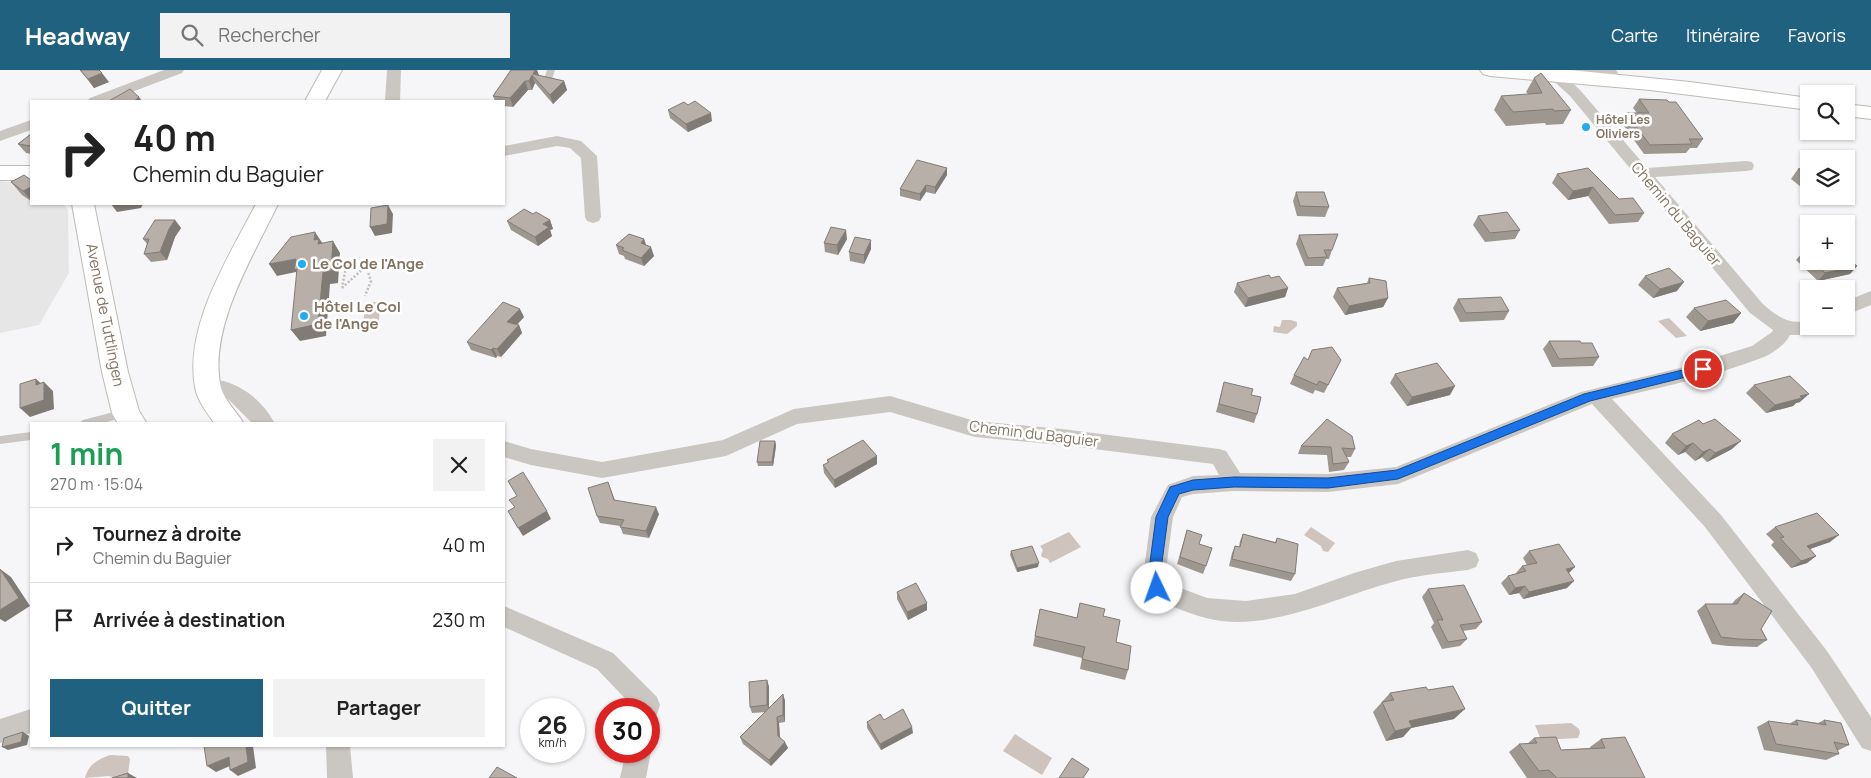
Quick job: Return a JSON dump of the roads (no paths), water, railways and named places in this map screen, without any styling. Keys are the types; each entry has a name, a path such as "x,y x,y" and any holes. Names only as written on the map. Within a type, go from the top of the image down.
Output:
{"main road":[{"path":"316,100 332,70"},
{"path":"1490,70 1574,75 1682,86 1800,103"},
{"path":"1574,75 1611,73 1666,81 1682,86"},
{"path":"1855,111 1871,113"},
{"path":"0,173 30,173"},
{"name":"Avenue de Tuttlingen","path":"83,205 111,354 129,418"},
{"path":"229,422 214,402 208,389 205,365 207,343 230,281 267,205"}],"street":[{"path":"98,100 177,70"},
{"path":"393,100 394,70"},
{"name":"Chemin du Baguier","path":"1574,75 1642,173 1756,308 1772,322 1783,327"},
{"path":"0,136 30,124"},
{"path":"505,151 556,141 575,144 589,156 593,217"},
{"path":"1642,173 1746,166"},
{"path":"1855,305 1871,297"},
{"path":"1468,560 1396,571 1354,583 1296,604 1246,610 1207,608 1178,598 1157,588 1154,577 1162,517 1175,490 1193,485 1234,482 1328,483 1398,475 1596,395 1684,374 1759,351 1781,336 1783,327 1800,329"},
{"path":"208,389 219,386 233,391 263,422"},
{"path":"1596,395 1713,521 1819,659 1871,739"},
{"name":"Chemin du Baguier","path":"505,449 531,457 602,470 726,448 794,417 890,404 975,429 1062,437 1219,457 1234,482"},
{"path":"505,616 605,660 641,698"},
{"path":"0,731 30,721"},
{"path":"338,747 340,778"},
{"path":"634,778 637,763"}],"lane":[{"path":"548,79 551,70"},
{"path":"98,422 129,418"},
{"path":"0,440 30,436"}],"place":[{"name":"Hôtel Les Oliviers","path":"1586,127"},
{"name":"Le Col de l'Ange","path":"302,264"},
{"name":"Hôtel Le Col de l'Ange","path":"304,316"}]}
